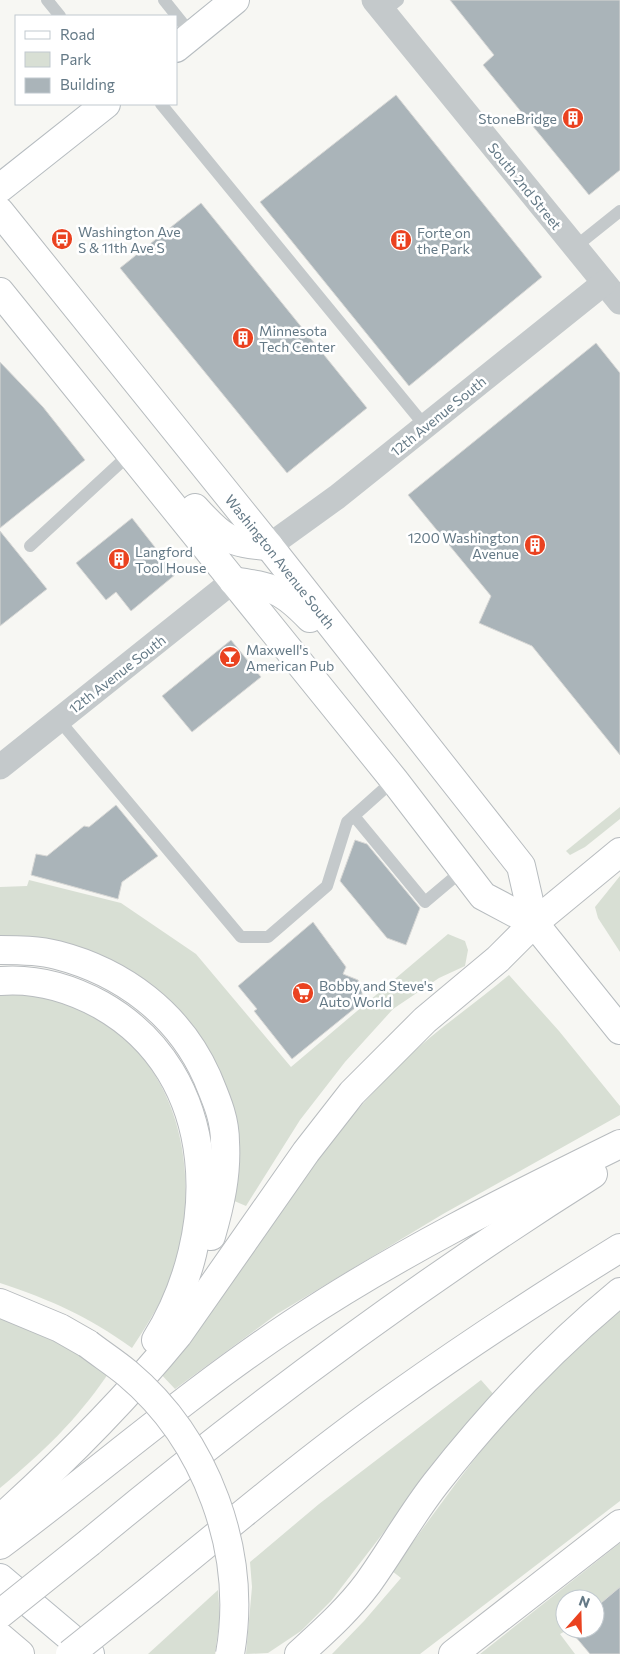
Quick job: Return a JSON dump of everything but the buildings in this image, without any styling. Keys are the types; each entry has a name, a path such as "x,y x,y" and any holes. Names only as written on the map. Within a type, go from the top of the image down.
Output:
{"main road":[{"path":"184,41 235,0"},
{"path":"0,188 105,105"},
{"name":"Washington Avenue South","path":"0,212 269,546 521,866 534,923"},
{"name":"Washington Avenue South","path":"0,292 132,452 233,581 394,780 483,896 534,923 620,1030"},
{"path":"132,452 179,490 217,532 229,540 269,546"},
{"path":"233,581 272,588 290,597 388,698"},
{"path":"0,1545 116,1405 155,1364 178,1335 300,1160 352,1093 394,1049 498,959 534,923 620,852"},
{"path":"0,950 55,954 110,975 158,1007 185,1039 201,1064 221,1110 226,1141 225,1170 220,1204 208,1249 172,1314 116,1405"},
{"path":"0,981 45,983 71,990 114,1012 135,1028 158,1055 174,1079 187,1109 198,1144 202,1199 194,1254 172,1314"},
{"path":"0,1519 40,1499 330,1299 485,1210 620,1144"},
{"path":"0,1614 171,1474 338,1346 530,1214 620,1158"},
{"path":"0,1578 79,1650 271,1492 395,1396 537,1299 620,1248"},
{"path":"299,1654 338,1618 366,1585 435,1485 471,1440 551,1354 620,1292"},
{"path":"0,1303 60,1328 88,1344 128,1374 162,1408 191,1449 208,1482 227,1539 235,1600 230,1654"},
{"path":"453,1654 620,1524"},
{"path":"0,1636 20,1654"}],"street":[{"name":"South 2nd Street","path":"385,4 620,302"},
{"name":"12th Avenue South","path":"269,546 337,497 604,283"},
{"name":"12th Avenue South","path":"0,766 233,581"}],"lane":[{"path":"47,0 59,15"},
{"path":"164,0 171,15"},
{"path":"178,29 184,41"},
{"path":"162,105 425,426"},
{"path":"575,247 620,211"},
{"path":"30,546 132,452"},
{"path":"59,720 241,937 268,938 327,886 347,822 394,780"},
{"path":"354,816 425,902 463,870"}],"green space":[{"path":"620,807 620,819 585,847 570,855 566,851"},
{"path":"620,876 620,952 598,918 595,907"},
{"path":"29,880 121,903 196,954 291,1067 448,934 465,941 468,950 465,966 439,978 393,1009 345,1062 300,1120 246,1206 232,1200 235,1156 163,1003 0,940 0,887 27,886"},
{"path":"509,975 559,1031 620,1106 620,1115 443,1214 277,1314 175,1389 158,1371 306,1170 371,1095 406,1059"},
{"path":"0,991 40,993 57,998 90,1013 118,1032 141,1055 159,1082 172,1110 181,1141 185,1173 182,1239 169,1283 148,1323 132,1348 99,1326 69,1310 0,1283"},
{"path":"620,1306 620,1501 420,1654 332,1654 364,1621 401,1578 392,1571 500,1427 554,1367"},
{"path":"0,1315 63,1341 108,1374 83,1407 58,1435 0,1488"},
{"path":"481,1380 496,1397 413,1494 331,1601 301,1631 268,1653 246,1654 252,1587 250,1562 319,1504"},
{"path":"620,1543 620,1587 605,1600 605,1589 562,1589"},
{"path":"218,1590 220,1617 215,1654 148,1654"},
{"path":"555,1595 555,1639 564,1639 575,1654 480,1654"}],"place":[{"name":"StoneBridge","path":"573,118"},
{"name":"Washington Ave S & 11th Ave S","path":"62,239"},
{"name":"Forte on the Park","path":"401,240"},
{"name":"Minnesota Tech Center","path":"243,338"},
{"name":"1200 Washington Avenue","path":"535,545"},
{"name":"Langford Tool House","path":"119,559"},
{"name":"Maxwell's American Pub","path":"230,657"},
{"name":"Bobby and Steve's Auto World","path":"303,993"}]}
